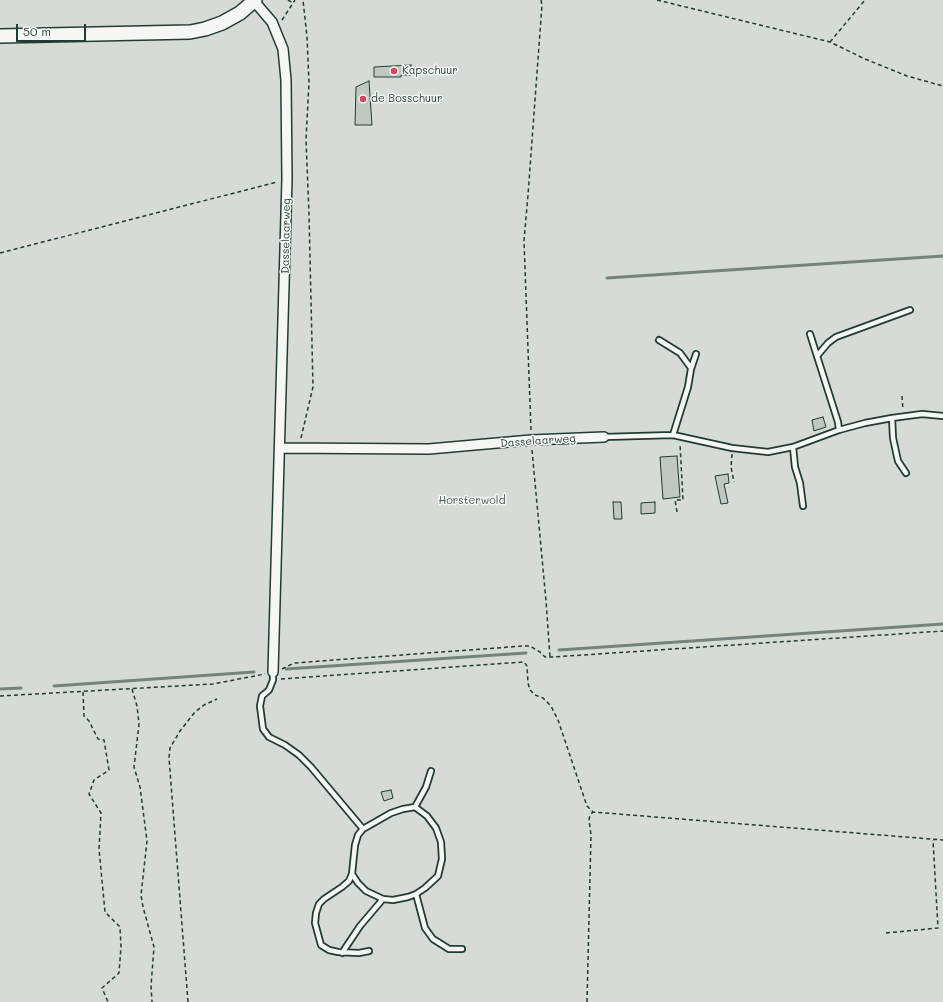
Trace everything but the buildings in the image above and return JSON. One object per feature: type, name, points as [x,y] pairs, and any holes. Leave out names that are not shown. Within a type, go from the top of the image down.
[{"type":"street","name":"Dasselaarweg","points":[[0,36],[190,32],[206,29],[222,23],[240,13],[255,0],[274,26],[283,49],[286,80],[287,179],[273,676]]},
{"type":"street","name":"Dasselaarweg","points":[[280,448],[430,449],[531,440],[604,437]]},
{"type":"lane","points":[[817,356],[828,343],[836,337],[910,310]]},
{"type":"lane","points":[[810,334],[838,422],[839,430]]},
{"type":"lane","points":[[659,340],[680,353],[691,368]]},
{"type":"lane","points":[[673,435],[688,387],[691,368],[696,354]]},
{"type":"lane","points":[[604,437],[673,435],[732,448],[768,452],[793,447],[839,430],[892,418],[922,414],[943,416]]},
{"type":"lane","points":[[892,418],[893,438],[898,461],[906,473]]},
{"type":"lane","points":[[793,447],[795,467],[800,483],[803,506]]},
{"type":"lane","points":[[273,676],[269,690],[262,696],[260,706],[263,729],[269,737],[285,745],[299,755],[311,767],[363,829]]},
{"type":"lane","points":[[415,807],[426,787],[431,771]]},
{"type":"lane","points":[[352,874],[366,891],[383,899],[393,900],[416,894],[438,876],[442,859],[441,842],[436,828],[427,816],[415,807],[391,813],[363,829],[358,835],[355,845],[352,874],[349,880],[342,887],[324,898],[319,904],[315,923],[321,945],[329,950],[342,953],[359,953],[368,951]]},
{"type":"lane","points":[[416,894],[425,928],[433,939],[449,949],[462,949]]},
{"type":"lane","points":[[342,953],[360,926],[383,899]]},
{"type":"path","points":[[288,0],[293,3]]},
{"type":"path","points":[[274,26],[282,20],[295,0]]},
{"type":"path","points":[[299,448],[313,387],[310,293],[310,214],[306,139],[309,83],[307,37],[303,0]]},
{"type":"path","points":[[541,0],[542,5],[524,241],[531,440],[550,657]]},
{"type":"path","points":[[658,0],[830,42],[865,59],[907,76],[943,86]]},
{"type":"path","points":[[830,42],[865,0]]},
{"type":"path","points":[[0,253],[287,179]]},
{"type":"path","points":[[902,396],[904,416]]},
{"type":"path","points":[[676,512],[675,500],[683,500],[680,436]]},
{"type":"path","points":[[732,448],[731,467],[734,482]]},
{"type":"path","points":[[273,676],[294,664],[523,646],[530,646],[545,657],[550,657],[943,630]]},
{"type":"path","points":[[0,696],[213,684],[273,676],[288,678],[524,662],[527,666],[530,690],[535,695],[543,698],[551,706],[566,741],[587,806],[593,812],[943,840]]},
{"type":"path","points":[[132,689],[137,706],[139,724],[134,767],[140,787],[147,841],[141,895],[144,912],[154,947],[151,986],[152,1002]]},
{"type":"path","points":[[83,692],[84,716],[89,721],[98,739],[104,740],[110,770],[94,780],[89,794],[101,813],[99,849],[105,912],[120,927],[121,947],[119,973],[102,988],[108,1002]]},
{"type":"path","points":[[188,1002],[169,758],[170,748],[180,730],[195,712],[204,705],[217,699]]},
{"type":"path","points":[[587,1002],[591,835],[589,820],[590,815],[593,812]]},
{"type":"path","points":[[886,933],[938,928],[933,840]]},
{"type":"green space","name":"Horsterwold","points":[[0,0],[943,0],[943,1002],[0,1002]]},
{"type":"waterway","points":[[607,278],[943,256]]},
{"type":"waterway","points":[[559,650],[943,624]]},
{"type":"waterway","points":[[286,669],[526,653]]},
{"type":"waterway","points":[[54,686],[254,672]]},
{"type":"waterway","points":[[0,689],[21,688]]},
{"type":"place","name":"Kapschuur","points":[[394,71]]},
{"type":"place","name":"de Bosschuur","points":[[363,99]]}]
